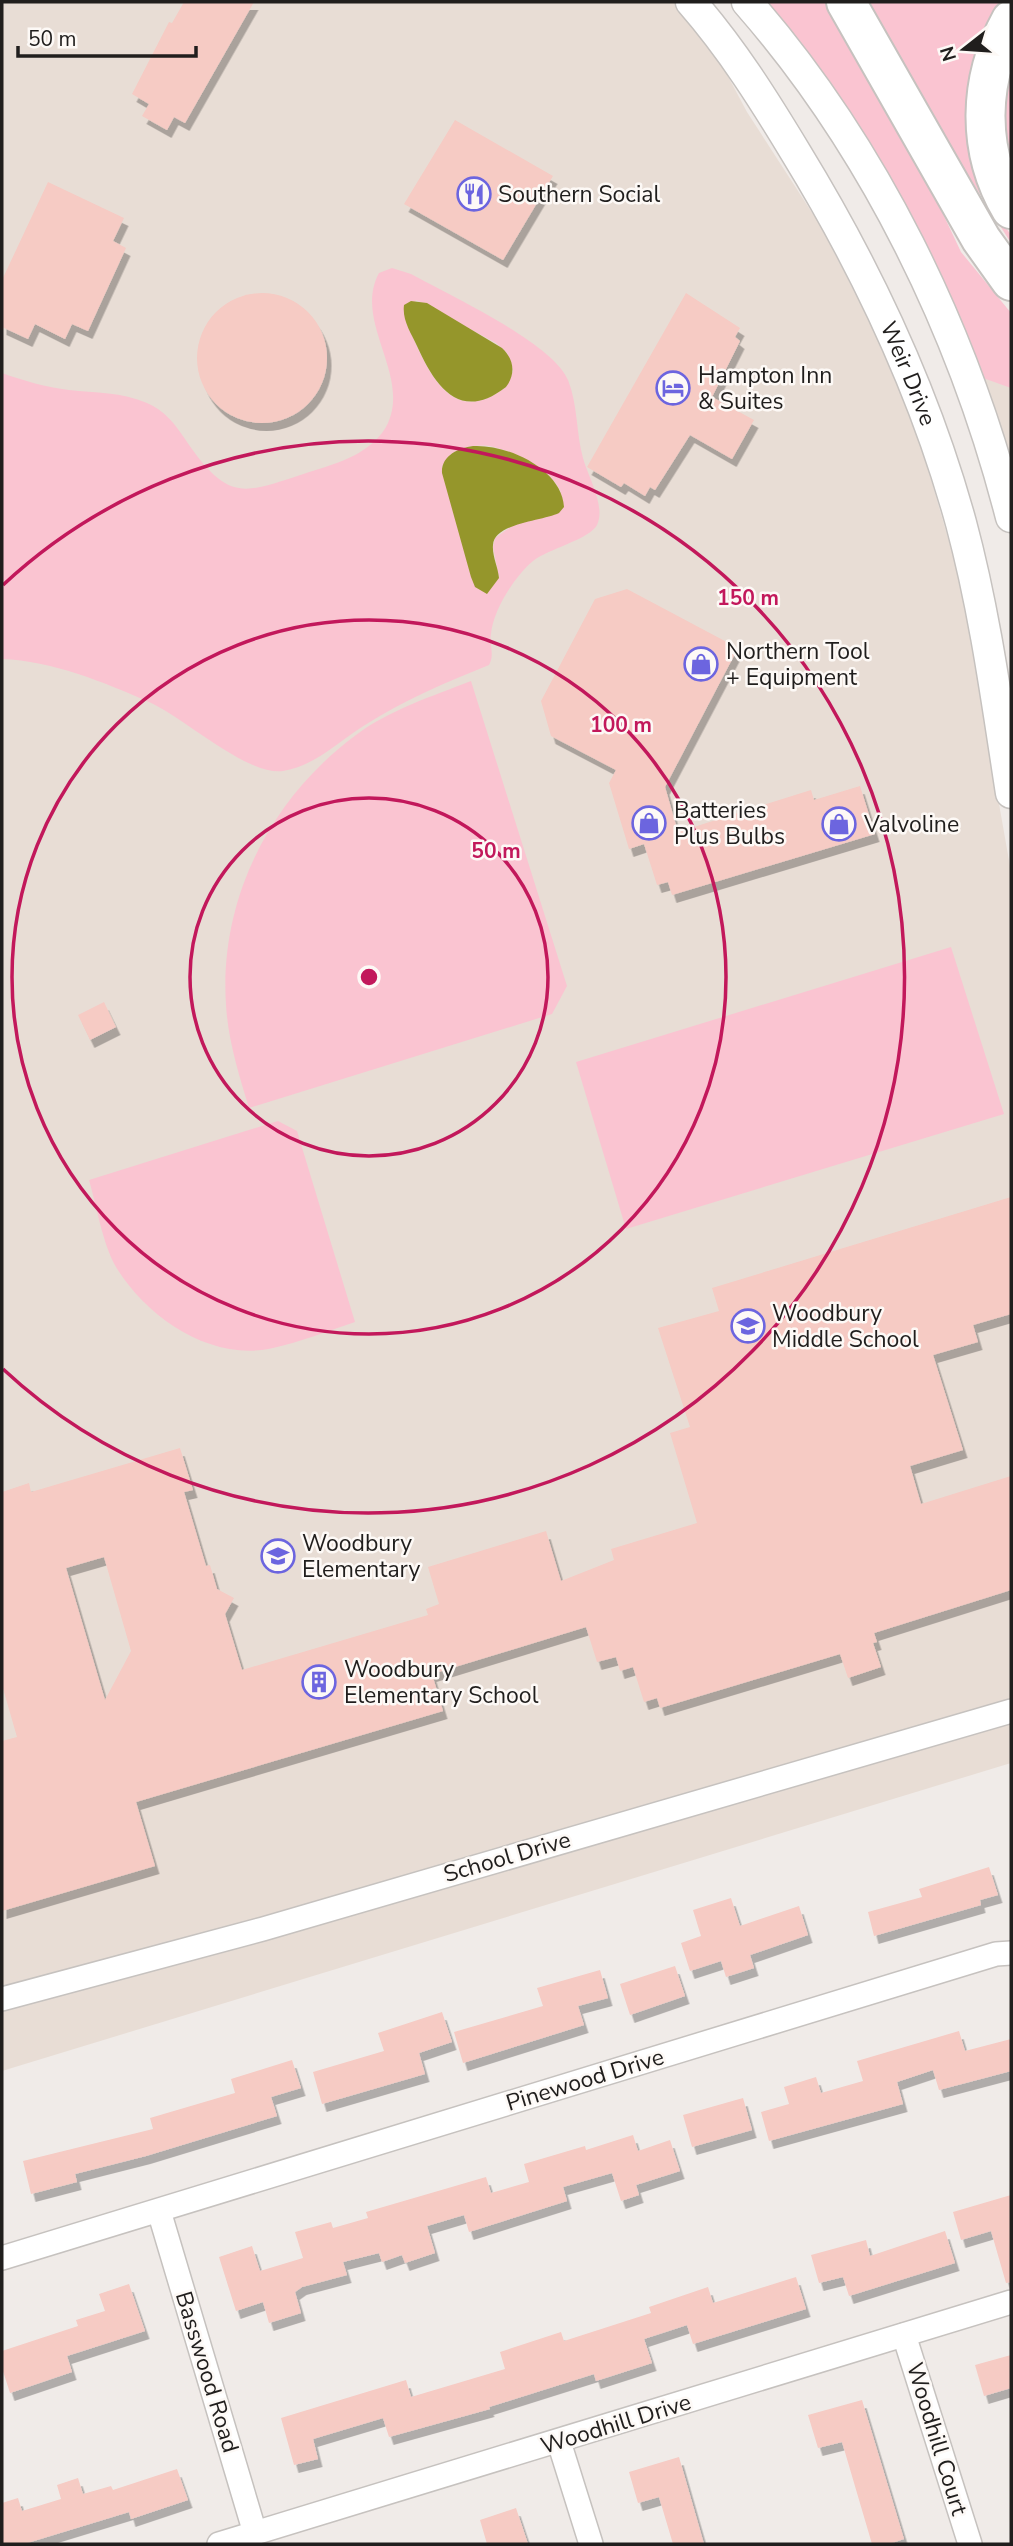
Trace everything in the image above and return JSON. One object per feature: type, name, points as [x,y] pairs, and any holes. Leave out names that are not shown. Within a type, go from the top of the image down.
[{"type":"highway","points":[[846,2],[981,239],[1011,281]]},
{"type":"highway","points":[[1011,20],[992,65],[985,123],[992,166],[1011,209]]},
{"type":"street","name":"Weir Drive","points":[[691,2],[747,72],[845,236],[915,386],[940,452],[977,588],[1011,793]]},
{"type":"street","points":[[747,2],[783,43],[858,149],[897,222],[966,374],[1011,517]]},
{"type":"street","name":"School Drive","points":[[2,1999],[263,1929],[1011,1712]]},
{"type":"street","name":"Pinewood Drive","points":[[2,2258],[996,1954],[1011,1953]]},
{"type":"street","name":"Basswood Road","points":[[159,2211],[255,2533]]},
{"type":"street","name":"Woodhill Drive","points":[[219,2544],[1011,2302]]},
{"type":"street","name":"Woodhill Court","points":[[904,2335],[970,2544]]},
{"type":"street","points":[[559,2442],[592,2544]]},
{"type":"shaded area","points":[[2,2],[676,2],[707,37],[747,112],[820,225],[874,329],[919,438],[959,576],[1011,872],[1011,1763],[2,2071]]},
{"type":"shaded area","points":[[763,2],[833,2],[927,180],[961,252],[1011,313],[1011,388],[983,378]]},
{"type":"shaded area","points":[[858,2],[1005,2],[995,19],[997,215],[1011,235],[1011,243]]},
{"type":"shaded area","points":[[1011,58],[1011,176],[1005,146],[1004,117],[1005,88]]},
{"type":"shaded area","points":[[392,268],[411,274],[498,321],[522,336],[559,366],[571,390],[583,458],[598,500],[597,525],[586,535],[533,561],[519,575],[496,615],[491,634],[492,657],[489,665],[410,700],[365,725],[306,764],[283,771],[252,765],[164,710],[114,687],[59,668],[2,659],[2,373],[52,387],[118,395],[147,403],[169,418],[201,461],[216,476],[229,485],[257,488],[339,462],[358,453],[375,440],[388,423],[393,404],[392,386],[373,310],[373,291],[379,273]],"holes":[[[416,300],[496,343],[507,353],[513,371],[506,387],[486,399],[469,402],[454,397],[441,387],[421,356],[406,322]],[[490,446],[531,462],[549,476],[561,492],[495,538],[493,547],[499,578],[442,467],[457,451]]]},
{"type":"shaded area","points":[[990,291],[1011,313],[1011,461],[967,337]]},
{"type":"shaded area","points":[[411,301],[427,303],[502,348],[512,367],[506,387],[490,397],[475,401],[462,400],[441,386],[424,361],[406,321],[404,305]]},
{"type":"shaded area","points":[[473,446],[487,446],[516,454],[543,470],[561,493],[564,507],[552,516],[510,527],[495,538],[493,549],[499,578],[487,594],[475,587],[471,577],[442,473],[447,458]]},
{"type":"shaded area","points":[[471,681],[567,986],[552,1014],[249,1108],[229,1031],[226,965],[231,927],[256,854],[299,789],[326,760],[356,735],[397,711]]},
{"type":"shaded area","points":[[951,947],[1004,1114],[626,1229],[576,1062]]},
{"type":"shaded area","points":[[278,1121],[297,1131],[355,1322],[273,1348],[250,1351],[204,1342],[163,1319],[129,1286],[107,1247],[89,1180]]},
{"type":"building","points":[[184,2],[254,2],[185,123],[174,117],[167,130],[142,116],[149,104],[132,94],[169,22],[172,23]]},
{"type":"building","points":[[455,120],[553,176],[503,260],[404,204]]},
{"type":"building","points":[[48,182],[124,218],[113,241],[126,248],[88,331],[72,324],[65,339],[35,324],[28,339],[2,327],[2,280]]},
{"type":"building","points":[[262,293],[287,298],[308,312],[322,333],[327,358],[322,383],[308,404],[287,418],[262,423],[237,418],[216,404],[202,383],[197,358],[202,333],[216,312],[237,298]]},
{"type":"building","name":"Hampton Inn & Suites","points":[[686,293],[740,328],[735,337],[740,341],[712,397],[754,420],[732,459],[690,435],[655,490],[650,487],[645,496],[624,483],[621,487],[587,467]]},
{"type":"building","points":[[627,589],[738,648],[665,787],[678,832],[811,790],[814,800],[860,786],[875,834],[672,895],[668,882],[657,885],[644,844],[629,849],[609,783],[616,770],[551,736],[541,701],[595,599]]},
{"type":"building","points":[[104,1002],[116,1027],[90,1040],[78,1015]]},
{"type":"building","points":[[1011,1197],[1011,1314],[973,1325],[978,1342],[933,1355],[963,1450],[910,1466],[921,1504],[1011,1476],[1011,1590],[874,1633],[877,1642],[873,1643],[881,1667],[848,1678],[840,1654],[660,1708],[657,1698],[644,1702],[633,1667],[620,1671],[616,1657],[597,1662],[586,1627],[432,1674],[443,1711],[136,1802],[155,1866],[2,1911],[2,1741],[17,1737],[2,1685],[2,1492],[29,1483],[31,1492],[180,1448],[193,1490],[184,1492],[206,1566],[210,1565],[217,1589],[234,1598],[225,1614],[242,1670],[428,1615],[426,1609],[439,1604],[428,1567],[546,1531],[561,1581],[614,1560],[611,1549],[697,1523],[670,1433],[690,1427],[658,1328],[719,1311],[712,1288]],"holes":[[[104,1557],[131,1651],[105,1700],[66,1568]]]},
{"type":"building","points":[[989,1867],[998,1895],[980,1900],[981,1905],[874,1936],[868,1912],[922,1897],[919,1889]]},
{"type":"building","points":[[731,1898],[740,1926],[799,1906],[808,1935],[750,1955],[754,1968],[726,1977],[721,1961],[690,1971],[681,1943],[701,1936],[693,1910]]},
{"type":"building","points":[[675,1966],[685,1996],[630,2015],[620,1984]]},
{"type":"building","points":[[600,1970],[608,1998],[578,2006],[584,2025],[463,2063],[454,2032],[543,2006],[537,1988]]},
{"type":"building","points":[[442,2012],[452,2042],[419,2053],[425,2074],[322,2104],[313,2072],[384,2051],[378,2033]]},
{"type":"building","points":[[959,2031],[965,2051],[1011,2039],[1011,2071],[939,2090],[933,2070],[897,2082],[903,2104],[769,2141],[761,2112],[789,2104],[784,2087],[816,2077],[821,2093],[863,2081],[857,2061]]},
{"type":"building","points":[[292,2060],[301,2088],[271,2097],[277,2116],[146,2156],[75,2174],[77,2182],[31,2194],[23,2161],[153,2129],[150,2118],[235,2093],[231,2079]]},
{"type":"building","points":[[743,2098],[752,2130],[692,2147],[683,2115]]},
{"type":"building","points":[[633,2135],[638,2151],[670,2140],[680,2171],[636,2185],[639,2195],[621,2201],[612,2173],[563,2187],[567,2201],[469,2232],[464,2215],[427,2226],[435,2253],[405,2263],[402,2255],[382,2262],[379,2253],[343,2262],[347,2275],[302,2287],[295,2292],[301,2313],[269,2323],[263,2302],[236,2311],[219,2257],[252,2246],[260,2271],[303,2258],[295,2232],[331,2222],[333,2228],[368,2218],[366,2212],[486,2177],[491,2193],[529,2182],[524,2164],[585,2146],[586,2150]]},
{"type":"building","points":[[1011,2195],[1011,2282],[1006,2283],[991,2231],[961,2240],[953,2212]]},
{"type":"building","points":[[945,2231],[955,2263],[849,2296],[843,2277],[819,2283],[811,2255],[866,2240],[870,2256]]},
{"type":"building","points":[[796,2277],[806,2309],[693,2344],[687,2325],[644,2339],[652,2363],[596,2381],[594,2374],[489,2407],[490,2409],[389,2437],[383,2418],[313,2439],[318,2459],[294,2465],[281,2418],[406,2380],[411,2397],[505,2369],[500,2352],[561,2332],[564,2341],[651,2313],[649,2307],[708,2287],[713,2303]]},
{"type":"building","points":[[129,2284],[145,2331],[67,2356],[72,2372],[10,2393],[2,2368],[2,2351],[78,2326],[76,2320],[105,2311],[99,2294]]},
{"type":"building","points":[[1011,2355],[1011,2388],[984,2396],[975,2365]]},
{"type":"building","points":[[862,2400],[904,2539],[889,2544],[872,2544],[842,2442],[818,2448],[808,2415]]},
{"type":"building","points":[[679,2457],[704,2544],[673,2544],[659,2497],[638,2503],[629,2472]]},
{"type":"building","points":[[177,2469],[188,2500],[131,2519],[129,2512],[24,2544],[2,2544],[2,2503],[18,2498],[22,2511],[61,2499],[57,2485],[78,2478],[83,2494],[111,2486],[113,2490]]},
{"type":"building","points":[[516,2508],[528,2544],[487,2544],[480,2520]]},
{"type":"place","name":"Southern Social","points":[[474,194]]},
{"type":"place","name":"Hampton Inn & Suites","points":[[673,388]]},
{"type":"place","name":"Northern Tool + Equipment","points":[[701,664]]},
{"type":"place","name":"Batteries Plus Bulbs","points":[[649,823]]},
{"type":"place","name":"Valvoline","points":[[839,824]]},
{"type":"place","name":"Woodbury Middle School","points":[[748,1326]]},
{"type":"place","name":"Woodbury Elementary","points":[[278,1556]]},
{"type":"place","name":"Woodbury Elementary School","points":[[319,1682]]}]
